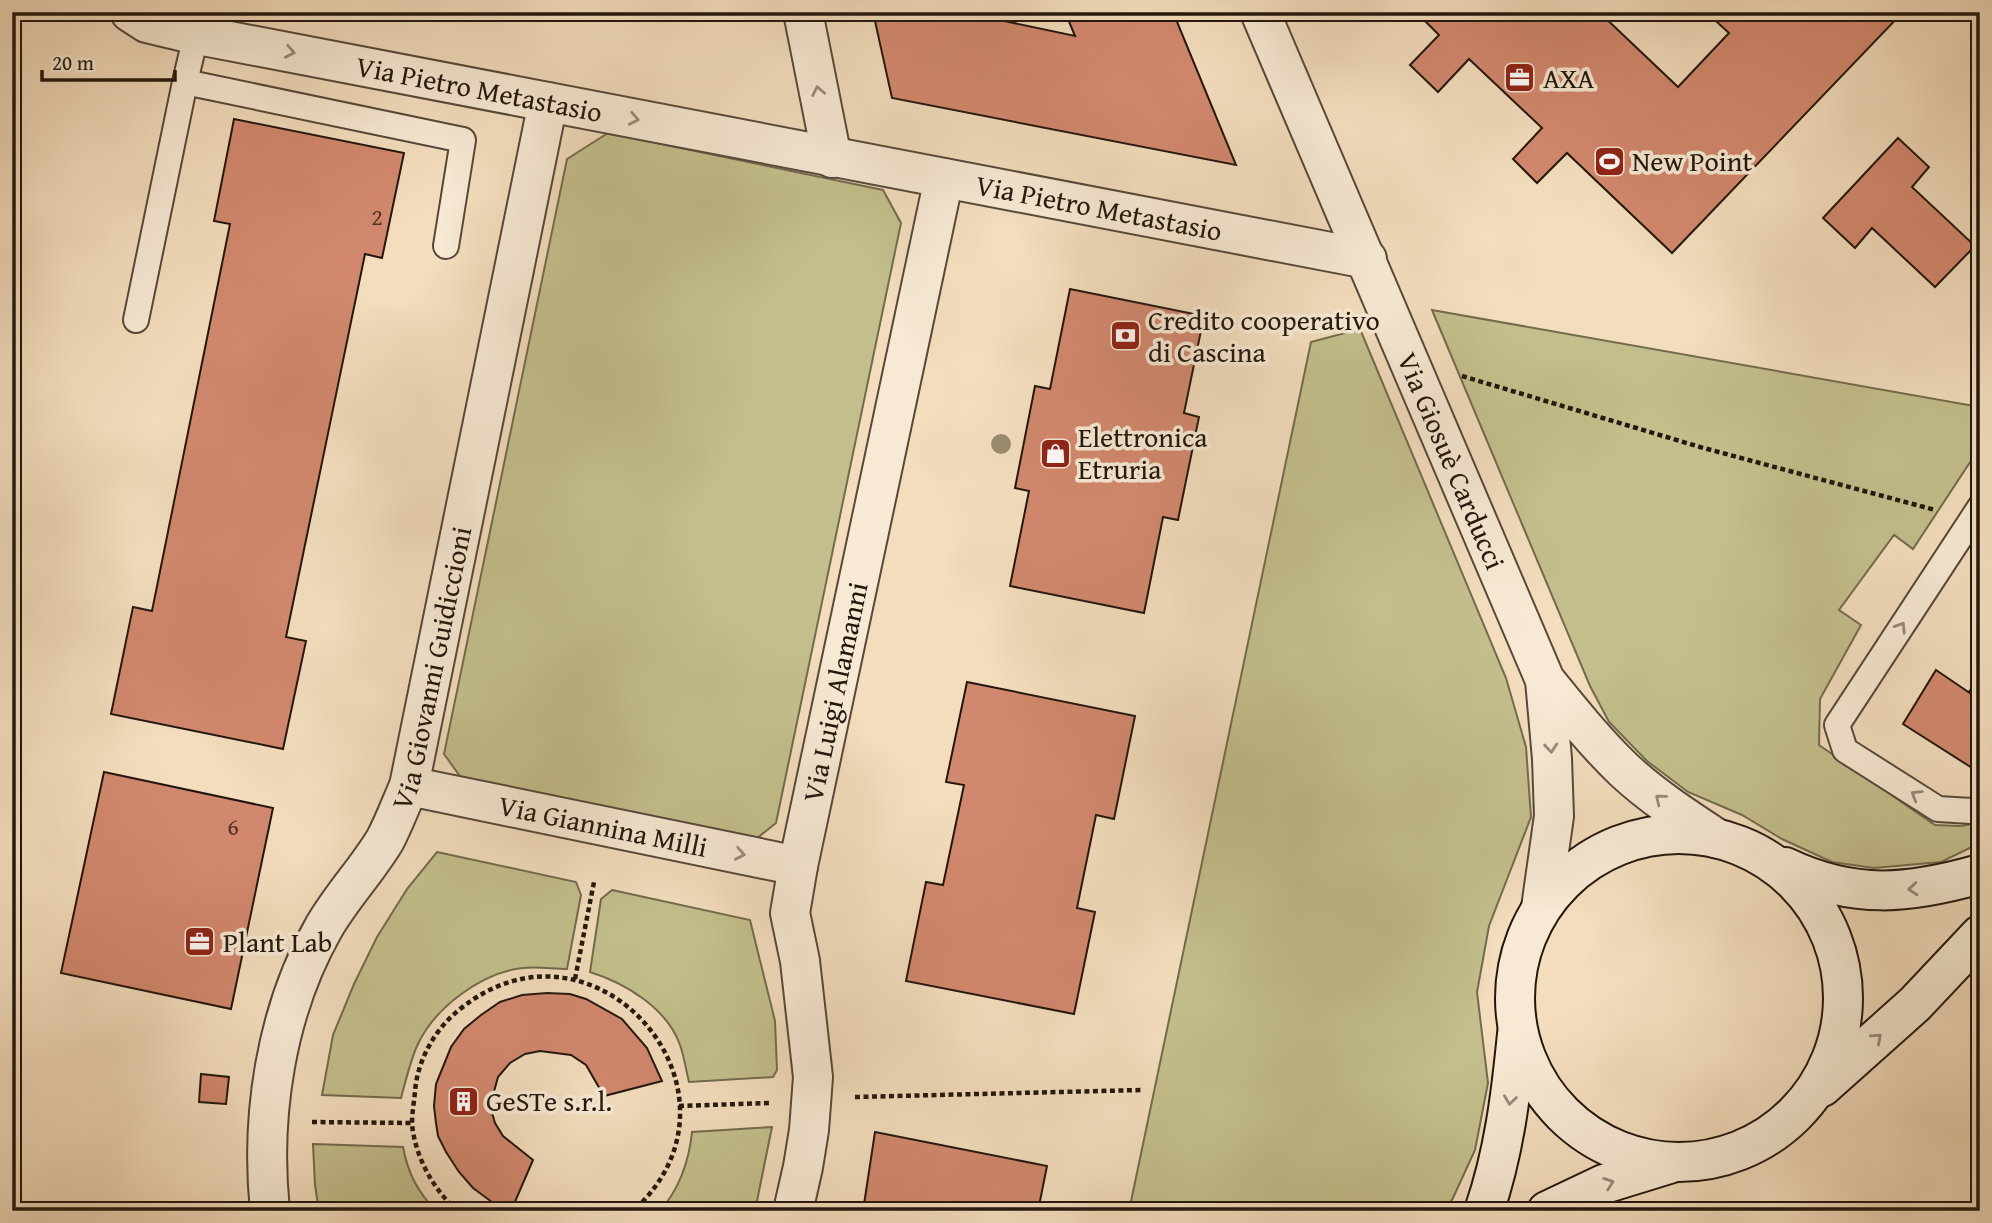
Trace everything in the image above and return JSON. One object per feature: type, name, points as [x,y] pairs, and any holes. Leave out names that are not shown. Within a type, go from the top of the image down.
[{"type":"street","name":"Via Pietro Metastasio","points":[[130,12],[147,23],[196,35],[1367,259]]},
{"type":"street","points":[[803,12],[832,158]]},
{"type":"street","name":"Via Giosuè Carducci","points":[[1260,12],[1545,680],[1581,725],[1625,770],[1666,804],[1716,838]]},
{"type":"street","name":"Via Giovanni Guidiccioni","points":[[270,1211],[268,1127],[275,1068],[296,988],[308,957],[341,897],[384,840],[409,786],[548,102]]},
{"type":"street","name":"Via Luigi Alamanni","points":[[793,1211],[803,1167],[812,1098],[807,1013],[790,913],[944,178]]},
{"type":"street","name":"Via Giosuè Carducci","points":[[1541,908],[1552,839],[1554,807],[1545,680]]},
{"type":"street","name":"Via Giannina Milli","points":[[409,786],[798,866]]},
{"type":"street","points":[[1763,857],[1805,892],[1834,941],[1841,969],[1843,996],[1835,1051],[1826,1075],[1792,1118],[1771,1134],[1748,1147],[1701,1162],[1647,1160],[1594,1141],[1576,1127],[1545,1091],[1527,1060],[1517,1032],[1514,1013],[1515,969],[1522,947],[1541,908],[1574,871],[1618,845],[1641,837],[1667,835],[1716,838],[1740,845],[1820,882],[1854,889],[1910,890],[1933,887],[1980,874]]},
{"type":"street","points":[[1808,1100],[1915,1004],[1980,934]]},
{"type":"street","points":[[1484,1211],[1497,1172],[1506,1126],[1517,1032]]},
{"type":"street","points":[[1547,1211],[1604,1184],[1676,1162]]},
{"type":"lane","points":[[136,320],[196,35]]},
{"type":"lane","points":[[185,82],[463,140],[446,246]]},
{"type":"lane","points":[[1980,507],[1837,725],[1845,750],[1938,808],[1971,811],[1980,808]]},
{"type":"path","points":[[1462,376],[1700,447],[1939,511]]},
{"type":"path","points":[[575,979],[594,882]]},
{"type":"path","points":[[458,1211],[427,1173],[412,1123],[415,1082],[423,1058],[435,1036],[451,1016],[470,1000],[492,988],[541,977],[575,979],[608,993],[643,1019],[668,1056],[675,1077],[679,1106],[675,1145],[656,1186],[633,1211]]},
{"type":"path","points":[[812,1098],[1141,1090]]},
{"type":"path","points":[[679,1106],[773,1103]]},
{"type":"path","points":[[268,1127],[316,1122],[412,1123]]},
{"type":"shaded area","points":[[608,133],[883,190],[901,223],[776,823],[756,839],[462,779],[444,754],[567,159]]},
{"type":"shaded area","points":[[1432,310],[1980,407],[1980,447],[1913,549],[1894,535],[1839,610],[1861,625],[1820,699],[1819,745],[1935,825],[1960,826],[1980,823],[1980,843],[1941,862],[1874,868],[1832,862],[1782,839],[1742,815],[1688,792],[1647,761],[1609,722],[1590,686]]},
{"type":"shaded area","points":[[1360,329],[1506,678],[1526,747],[1531,817],[1489,926],[1477,992],[1488,1083],[1475,1150],[1445,1211],[1129,1211],[1311,342]]},
{"type":"shaded area","points":[[437,852],[576,882],[581,895],[567,969],[528,967],[507,971],[476,984],[461,994],[435,1018],[425,1032],[412,1058],[401,1098],[322,1095],[333,1035],[354,984],[377,937],[407,889]]},
{"type":"shaded area","points":[[612,890],[750,920],[775,1021],[777,1070],[773,1077],[689,1082],[680,1045],[665,1020],[630,990],[590,972],[601,899]]},
{"type":"shaded area","points":[[772,1127],[755,1211],[660,1211],[682,1174],[692,1132]]},
{"type":"shaded area","points":[[313,1144],[403,1147],[415,1182],[436,1211],[319,1211]]},
{"type":"building","points":[[873,12],[962,12],[1075,36],[1065,12],[1173,12],[1236,165],[892,98]]},
{"type":"building","points":[[1416,12],[1599,12],[1678,87],[1729,33],[1706,12],[1903,12],[1672,253],[1567,153],[1537,183],[1513,159],[1542,128],[1469,59],[1438,92],[1410,65],[1439,35]]},
{"type":"building","points":[[234,119],[404,153],[382,258],[365,254],[286,637],[306,641],[283,749],[111,714],[133,607],[152,611],[230,224],[214,221]]},
{"type":"building","points":[[1898,138],[1929,167],[1912,187],[1975,246],[1935,287],[1872,228],[1855,248],[1823,218]]},
{"type":"building","points":[[1070,289],[1204,316],[1184,413],[1199,417],[1178,520],[1163,517],[1144,613],[1010,586],[1029,491],[1015,488],[1035,386],[1050,389]]},
{"type":"building","points":[[1936,670],[1980,700],[1980,773],[1903,724]]},
{"type":"building","points":[[1980,675],[1980,700],[1969,692]]},
{"type":"building","points":[[967,682],[1135,716],[1114,819],[1096,815],[1077,908],[1095,912],[1074,1014],[906,981],[926,882],[943,885],[964,785],[946,782]]},
{"type":"building","points":[[104,772],[273,808],[231,1009],[61,973]]},
{"type":"building","name":"GeSTe s.r.l.","points":[[570,994],[586,999],[622,1019],[647,1048],[662,1081],[604,1096],[586,1065],[571,1055],[540,1051],[525,1054],[510,1063],[498,1077],[490,1106],[495,1123],[503,1136],[533,1160],[511,1211],[504,1211],[473,1188],[446,1152],[438,1136],[436,1123],[436,1084],[451,1047],[464,1029],[481,1015],[500,1002],[522,995]]},
{"type":"building","points":[[201,1074],[229,1077],[226,1104],[199,1102]]},
{"type":"building","points":[[875,1132],[1047,1166],[1038,1211],[863,1211]]},
{"type":"place","name":"AXA","points":[[1520,78]]},
{"type":"place","name":"New Point","points":[[1609,161]]},
{"type":"place","name":"Credito cooperativo di Cascina","points":[[1125,336]]},
{"type":"place","name":"Elettronica Etruria","points":[[1055,453]]},
{"type":"place","name":"Plant Lab","points":[[200,942]]},
{"type":"place","name":"GeSTe s.r.l.","points":[[463,1101]]}]
